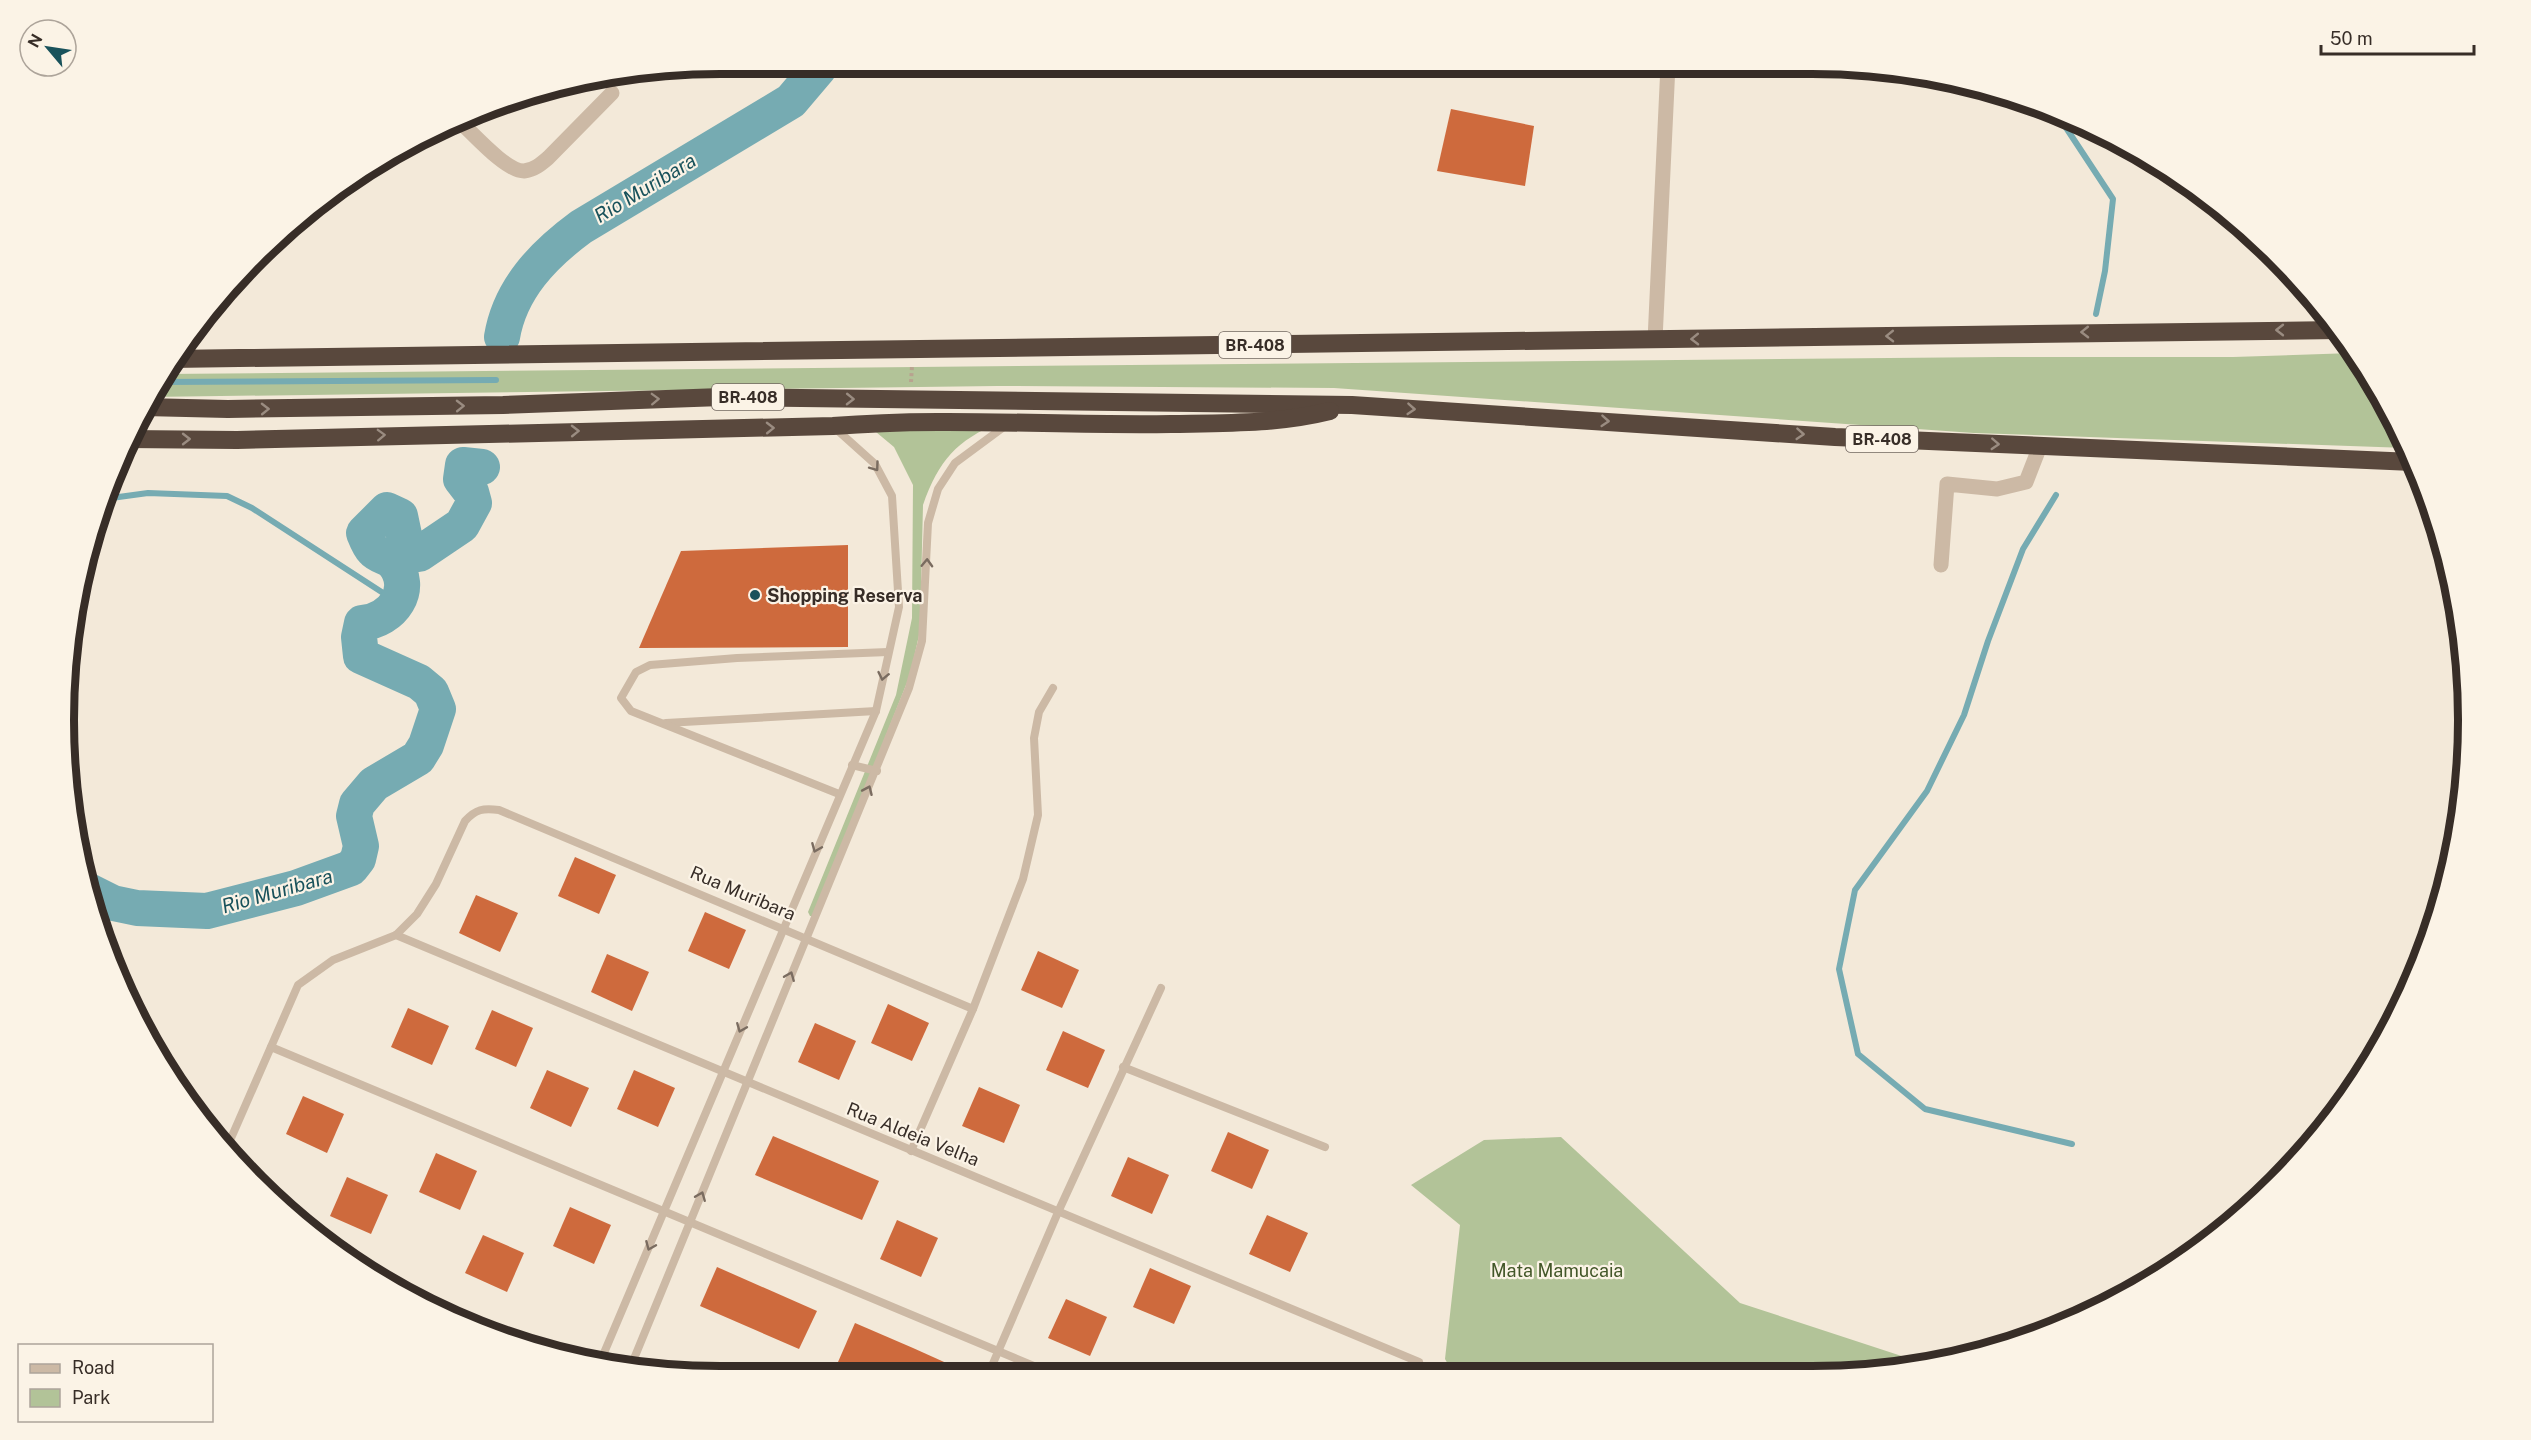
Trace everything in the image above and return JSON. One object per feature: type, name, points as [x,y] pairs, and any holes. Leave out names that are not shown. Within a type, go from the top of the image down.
[{"type":"highway","name":"BR-408","points":[[184,359],[2327,330]]},
{"type":"highway","name":"BR-408","points":[[154,407],[228,409],[503,405],[722,397],[1352,405],[1835,437],[2403,462]]},
{"type":"highway","points":[[138,439],[237,440],[929,422],[1251,423],[1300,419],[1352,405]]},
{"type":"street","points":[[1655,340],[1668,74]]},
{"type":"street","points":[[465,126],[504,162],[517,170],[525,171],[537,167],[548,158],[612,93]]},
{"type":"street","points":[[1941,565],[1947,484],[1997,489],[2026,482],[2040,446]]},
{"type":"lane","points":[[633,1361],[909,688],[922,641],[928,523],[938,489],[955,463],[1008,424]]},
{"type":"lane","points":[[603,1355],[876,711],[899,607],[892,496],[875,464],[833,426]]},
{"type":"lane","points":[[839,794],[631,711],[621,698],[636,672],[650,665],[737,658],[888,652]]},
{"type":"lane","points":[[911,1151],[973,1009],[1023,879],[1038,815],[1034,738],[1039,711],[1053,688]]},
{"type":"lane","points":[[663,723],[876,711]]},
{"type":"lane","points":[[852,765],[876,771]]},
{"type":"lane","name":"Rua Muribara","points":[[396,935],[417,914],[436,884],[465,821],[472,813],[483,808],[499,810],[783,927],[973,1009]]},
{"type":"lane","points":[[230,1141],[292,995],[306,977],[333,960],[396,935]]},
{"type":"lane","name":"Rua Aldeia Velha","points":[[396,935],[746,1084],[1059,1210],[1419,1362]]},
{"type":"lane","points":[[991,1366],[1059,1210],[1161,988]]},
{"type":"lane","points":[[271,1047],[1034,1366]]},
{"type":"lane","points":[[1124,1067],[1325,1148]]},
{"type":"green space","points":[[2344,353],[2371,397],[2397,448],[1974,433],[1334,388],[997,386],[160,397],[174,374],[2000,357],[2233,357]]},
{"type":"green space","points":[[1000,422],[972,437],[951,454],[929,489],[923,505],[920,631],[910,675],[814,916],[810,916],[808,912],[896,695],[912,618],[913,485],[894,447],[870,427]]},
{"type":"green space","name":"Mata Mamucaia","points":[[1561,1137],[1740,1303],[1909,1359],[1853,1365],[1811,1366],[1449,1366],[1445,1359],[1460,1225],[1411,1185],[1484,1140]]},
{"type":"building","points":[[1451,109],[1534,126],[1525,186],[1437,171]]},
{"type":"building","name":"Shopping Reserva","points":[[848,545],[848,647],[639,648],[681,551]]},
{"type":"building","points":[[575,857],[616,875],[599,914],[558,896]]},
{"type":"building","points":[[476,895],[518,913],[500,952],[459,933]]},
{"type":"building","points":[[705,912],[746,930],[729,969],[688,951]]},
{"type":"building","points":[[1038,951],[1079,970],[1062,1008],[1021,990]]},
{"type":"building","points":[[607,954],[649,972],[632,1011],[591,992]]},
{"type":"building","points":[[888,1004],[929,1023],[912,1061],[871,1043]]},
{"type":"building","points":[[408,1008],[449,1026],[432,1065],[391,1047]]},
{"type":"building","points":[[492,1010],[533,1028],[516,1067],[475,1049]]},
{"type":"building","points":[[815,1023],[856,1041],[839,1080],[798,1062]]},
{"type":"building","points":[[1063,1031],[1105,1050],[1088,1088],[1046,1070]]},
{"type":"building","points":[[547,1070],[589,1088],[571,1127],[530,1108]]},
{"type":"building","points":[[634,1070],[675,1088],[658,1127],[617,1109]]},
{"type":"building","points":[[979,1087],[1020,1105],[1004,1143],[962,1126]]},
{"type":"building","points":[[303,1096],[344,1114],[327,1153],[286,1134]]},
{"type":"building","points":[[1228,1132],[1269,1150],[1252,1189],[1211,1171]]},
{"type":"building","points":[[773,1136],[879,1181],[862,1220],[755,1175]]},
{"type":"building","points":[[436,1153],[477,1171],[460,1210],[419,1192]]},
{"type":"building","points":[[1128,1157],[1169,1175],[1152,1214],[1111,1196]]},
{"type":"building","points":[[347,1177],[388,1195],[371,1234],[330,1216]]},
{"type":"building","points":[[570,1207],[611,1225],[594,1264],[553,1246]]},
{"type":"building","points":[[1267,1215],[1308,1233],[1290,1272],[1249,1254]]},
{"type":"building","points":[[897,1220],[938,1238],[921,1277],[880,1259]]},
{"type":"building","points":[[483,1235],[524,1253],[507,1292],[465,1273]]},
{"type":"building","points":[[717,1267],[817,1311],[799,1349],[700,1306]]},
{"type":"building","points":[[1150,1268],[1191,1286],[1174,1324],[1133,1307]]},
{"type":"building","points":[[1066,1299],[1107,1317],[1090,1356],[1048,1338]]},
{"type":"building","points":[[855,1323],[953,1366],[847,1366],[838,1362]]},
{"type":"waterway","name":"Rio Muribara","points":[[502,337],[506,320],[520,288],[541,261],[567,238],[581,227],[791,101],[814,74]]},
{"type":"waterway","points":[[2065,126],[2113,199],[2105,271],[2096,314]]},
{"type":"waterway","points":[[169,382],[496,380]]},
{"type":"waterway","name":"Rio Muribara","points":[[99,896],[113,903],[137,908],[207,911],[296,888],[351,868],[358,859],[361,846],[354,816],[357,804],[374,784],[418,758],[426,745],[438,709],[431,692],[419,682],[361,656],[359,637],[362,623],[373,621],[391,610],[401,593],[402,583],[400,572],[393,562],[373,550],[364,533],[387,510],[400,516],[408,554],[419,554],[462,525],[474,503],[471,492],[461,479],[463,465],[482,467]]},
{"type":"waterway","points":[[113,498],[148,493],[227,496],[252,508],[397,602]]},
{"type":"waterway","points":[[2056,495],[2023,549],[1988,641],[1964,715],[1927,791],[1855,890],[1839,969],[1858,1054],[1925,1109],[2072,1144]]},
{"type":"place","name":"Shopping Reserva","points":[[755,595]]}]
